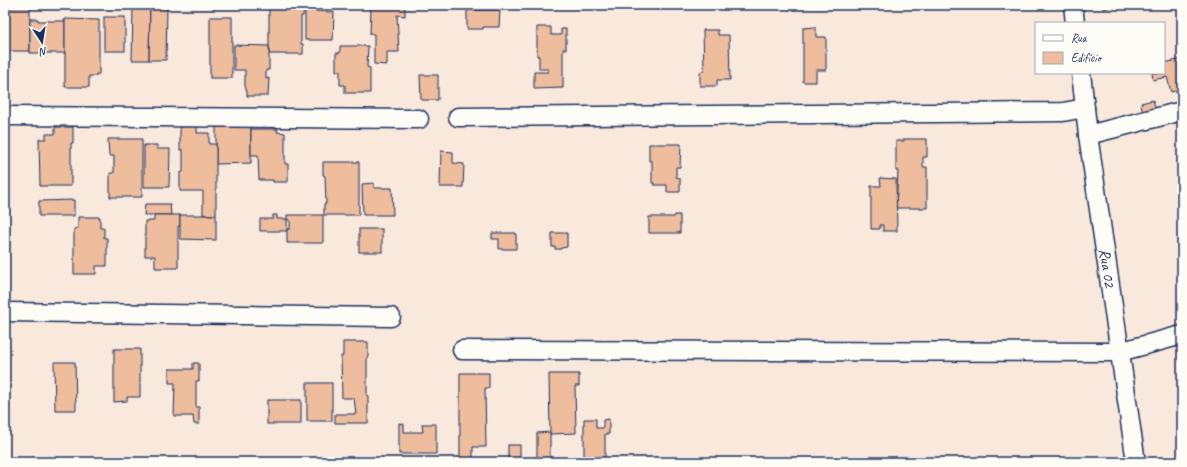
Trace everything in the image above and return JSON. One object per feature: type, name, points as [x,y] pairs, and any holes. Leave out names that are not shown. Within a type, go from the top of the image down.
[{"type":"street","points":[[1073,5],[1075,22]]},
{"type":"street","name":"Rua 02","points":[[1081,74],[1088,135],[1136,462]]},
{"type":"street","points":[[458,117],[1063,112],[1085,108]]},
{"type":"street","points":[[1088,135],[1182,111]]},
{"type":"street","points":[[5,116],[419,120]]},
{"type":"street","points":[[5,312],[391,317]]},
{"type":"street","points":[[462,350],[1119,352],[1182,336]]},
{"type":"building","points":[[379,5],[406,5],[406,7],[379,7]]},
{"type":"building","points":[[606,5],[606,6],[581,6]]},
{"type":"building","points":[[628,5],[628,6],[606,6]]},
{"type":"building","points":[[1103,5],[1120,5],[1103,9]]},
{"type":"building","points":[[5,7],[30,7],[30,51],[5,51]]},
{"type":"building","points":[[133,7],[150,8],[149,60],[132,60]]},
{"type":"building","points":[[269,7],[304,7],[303,16],[301,16],[301,44],[303,44],[303,54],[269,54]]},
{"type":"building","points":[[305,7],[314,7],[314,11],[334,12],[333,40],[305,40]]},
{"type":"building","points":[[371,7],[405,7],[405,16],[397,15],[399,52],[387,52],[387,65],[374,64],[374,34],[370,34]]},
{"type":"building","points":[[150,8],[167,8],[166,60],[149,60]]},
{"type":"building","points":[[467,10],[500,10],[499,27],[467,29]]},
{"type":"building","points":[[30,16],[31,19],[38,19],[38,21],[65,21],[65,53],[30,53]]},
{"type":"building","points":[[104,17],[125,17],[125,51],[104,51]]},
{"type":"building","points":[[210,17],[232,17],[232,78],[210,78]]},
{"type":"building","points":[[65,19],[99,20],[99,74],[96,74],[96,76],[89,76],[89,87],[65,87]]},
{"type":"building","points":[[537,27],[551,27],[551,35],[561,35],[561,29],[566,29],[566,49],[563,49],[563,88],[534,89],[534,72],[548,72],[548,69],[539,69],[539,56],[537,56]]},
{"type":"building","points":[[816,27],[816,37],[826,37],[826,70],[816,70],[816,82],[803,82],[803,28]]},
{"type":"building","points":[[703,30],[718,30],[718,35],[729,35],[730,80],[717,80],[717,86],[700,86],[700,72],[704,71]]},
{"type":"building","points":[[234,45],[269,46],[269,70],[266,70],[266,79],[269,78],[268,96],[247,96],[245,86],[245,70],[234,70]]},
{"type":"building","points":[[340,46],[368,46],[367,67],[370,68],[370,93],[345,93],[345,85],[340,85],[340,71],[336,71],[336,53],[340,53]]},
{"type":"building","points":[[1182,59],[1182,89],[1171,92],[1167,77],[1153,80],[1152,74],[1165,74],[1165,63]]},
{"type":"building","points":[[420,75],[438,75],[438,100],[421,100]]},
{"type":"building","points":[[1153,100],[1156,111],[1143,114],[1141,103]]},
{"type":"building","points":[[216,124],[251,124],[251,163],[216,164]]},
{"type":"building","points":[[180,126],[197,126],[197,133],[209,133],[209,144],[216,144],[216,215],[203,215],[203,191],[180,191],[180,173],[183,172],[183,150],[180,150]]},
{"type":"building","points":[[55,127],[73,127],[73,143],[71,143],[71,186],[40,186],[39,139],[46,139],[46,134],[55,134]]},
{"type":"building","points":[[251,129],[278,129],[277,132],[285,133],[285,164],[288,164],[288,182],[259,180],[258,155],[251,155]]},
{"type":"building","points":[[108,139],[142,139],[142,197],[110,197],[110,173],[114,173],[114,156],[109,156]]},
{"type":"building","points":[[904,139],[927,139],[927,157],[923,157],[923,167],[927,167],[927,208],[896,208],[898,171],[896,171],[896,141],[904,141]]},
{"type":"building","points":[[649,144],[681,144],[680,167],[676,167],[676,177],[680,178],[680,192],[667,192],[667,185],[654,185],[654,183],[652,183],[652,161],[649,161]]},
{"type":"building","points":[[144,145],[157,145],[157,149],[170,149],[169,187],[144,187]]},
{"type":"building","points":[[441,151],[453,152],[453,163],[464,164],[463,187],[440,187]]},
{"type":"building","points":[[323,162],[359,162],[359,215],[324,215],[324,204],[326,204]]},
{"type":"building","points":[[880,178],[896,179],[897,231],[883,231],[883,225],[880,225],[880,229],[871,229],[871,186],[881,186]]},
{"type":"building","points":[[374,183],[374,188],[392,188],[393,215],[363,215],[362,184]]},
{"type":"building","points":[[74,200],[74,216],[39,216],[39,201]]},
{"type":"building","points":[[145,204],[170,204],[171,215],[144,215]]},
{"type":"building","points":[[154,215],[180,215],[180,226],[178,226],[178,268],[155,268],[155,256],[145,256],[145,221],[154,221]]},
{"type":"building","points":[[180,215],[216,215],[216,240],[180,239]]},
{"type":"building","points":[[273,215],[277,215],[277,219],[287,219],[287,231],[260,231],[260,219],[273,219]]},
{"type":"building","points":[[287,215],[323,215],[323,243],[287,243],[287,229],[290,229],[290,220],[287,220]]},
{"type":"building","points":[[675,215],[680,215],[680,233],[649,233],[649,217],[674,217]]},
{"type":"building","points":[[78,217],[100,217],[100,228],[104,228],[104,238],[107,238],[107,266],[96,266],[96,274],[74,274],[74,229],[78,228]]},
{"type":"building","points":[[359,229],[382,229],[382,252],[359,252]]},
{"type":"building","points":[[492,233],[516,233],[516,249],[499,249],[499,239],[492,239]]},
{"type":"building","points":[[552,233],[567,233],[567,247],[555,249],[555,247],[552,247]]},
{"type":"building","points":[[1182,251],[1182,279],[1176,253]]},
{"type":"building","points":[[343,342],[368,342],[368,423],[335,423],[335,414],[356,414],[354,398],[342,398],[341,356],[343,356]]},
{"type":"building","points":[[114,349],[140,349],[140,397],[127,397],[127,401],[114,402]]},
{"type":"building","points":[[54,362],[75,362],[76,410],[55,410]]},
{"type":"building","points":[[193,363],[199,363],[199,381],[196,381],[196,407],[199,407],[199,424],[194,424],[193,416],[174,416],[175,383],[169,383],[169,369],[193,369]]},
{"type":"building","points":[[460,373],[489,373],[489,388],[485,388],[486,447],[473,447],[473,462],[460,462]]},
{"type":"building","points":[[549,374],[579,374],[579,386],[575,386],[576,433],[550,434]]},
{"type":"building","points":[[307,383],[332,383],[332,421],[307,421]]},
{"type":"building","points":[[267,400],[301,400],[301,424],[267,424]]},
{"type":"building","points":[[584,419],[596,419],[596,428],[603,428],[603,420],[609,419],[609,434],[605,434],[605,462],[584,462]]},
{"type":"building","points":[[399,423],[404,424],[404,432],[423,432],[422,424],[436,424],[436,454],[399,454]]},
{"type":"building","points":[[550,432],[550,462],[537,462],[537,433]]},
{"type":"building","points":[[508,445],[520,445],[520,462],[508,462]]}]
